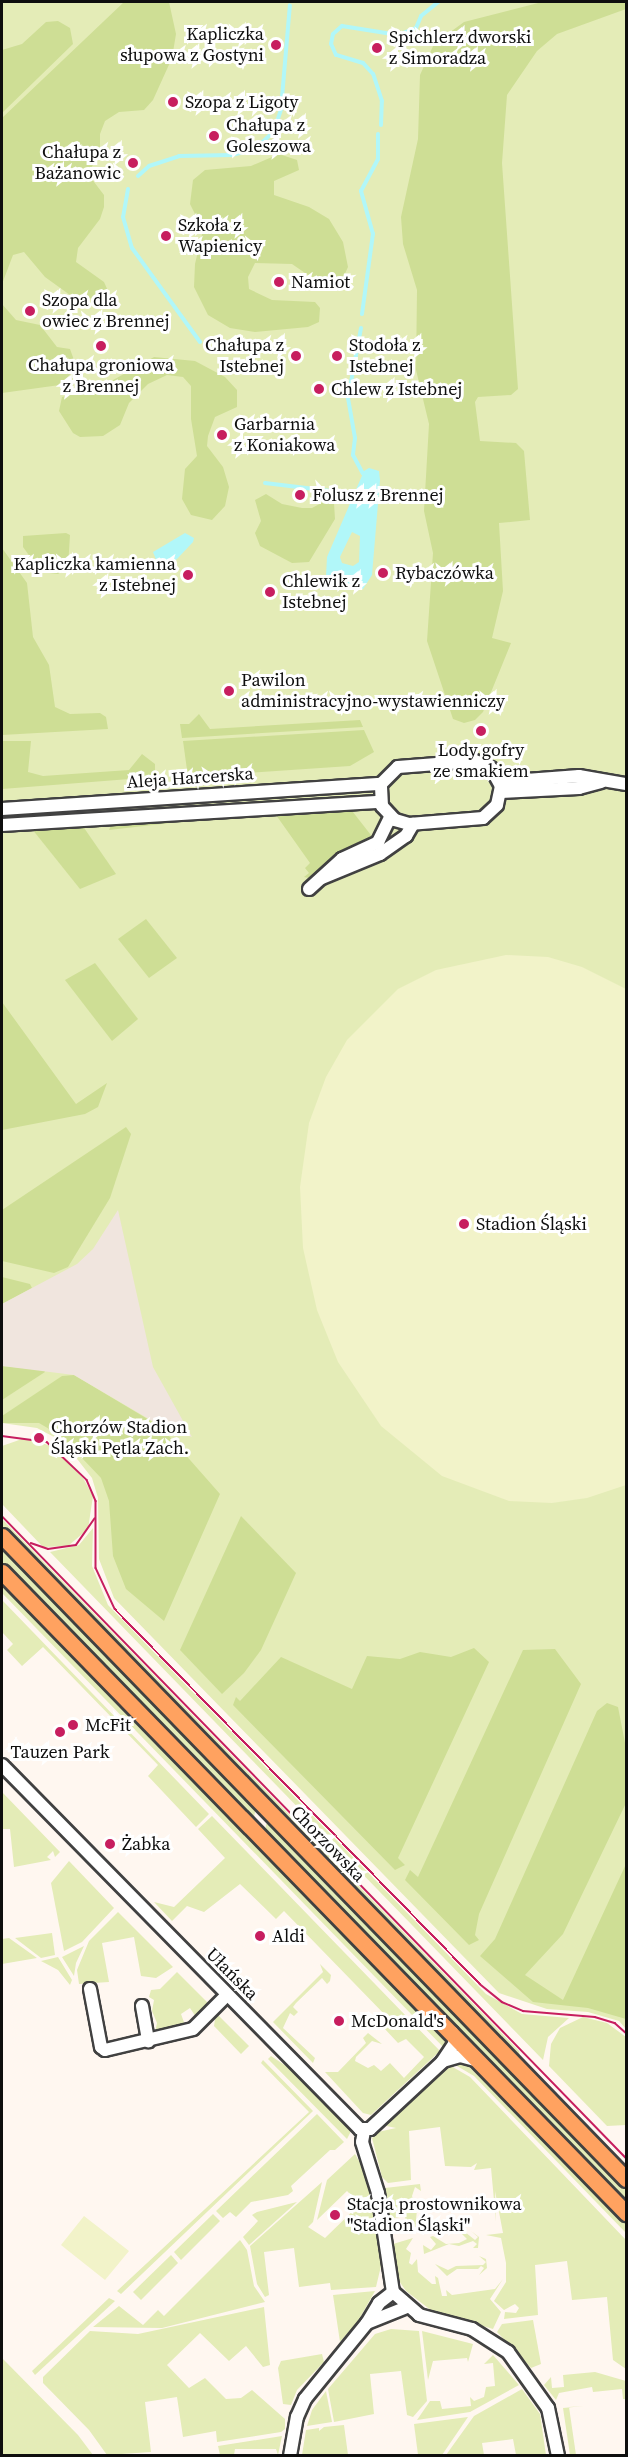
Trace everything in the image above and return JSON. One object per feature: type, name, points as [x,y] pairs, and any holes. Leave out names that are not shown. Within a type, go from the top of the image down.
[{"type":"main road","name":"Chorzowska","points":[[2,1536],[627,2179]]},
{"type":"main road","points":[[2,1572],[627,2213]]},
{"type":"main road","points":[[251,1829],[269,1812]]},
{"type":"street","points":[[472,761],[491,768],[501,787],[494,810],[483,818],[413,824],[390,817],[380,802],[381,784],[398,767],[472,761]]},
{"type":"street","points":[[501,787],[579,788],[602,782],[627,784]]},
{"type":"street","name":"Aleja Harcerska","points":[[2,809],[381,784]]},
{"type":"street","points":[[245,792],[246,809]]},
{"type":"street","points":[[91,802],[92,820]]},
{"type":"street","name":"Aleja Harcerska","points":[[2,825],[380,802]]},
{"type":"street","points":[[309,889],[342,859],[378,842],[390,817]]},
{"type":"street","points":[[322,878],[380,854],[406,836],[413,824]]},
{"type":"street","name":"Ułańska","points":[[2,1766],[364,2131]]},
{"type":"street","points":[[90,1989],[100,2047],[105,2050],[193,2029],[227,1995]]},
{"type":"street","points":[[142,2006],[148,2041]]},
{"type":"street","points":[[451,2031],[455,2043],[442,2061],[364,2131],[362,2142],[378,2193],[393,2292],[407,2307],[426,2318],[472,2329],[508,2352],[548,2408],[558,2456]]},
{"type":"street","points":[[442,2061],[460,2056],[483,2063]]},
{"type":"street","points":[[290,2456],[297,2417],[305,2398],[368,2323],[379,2303],[393,2292]]},
{"type":"street","points":[[368,2323],[407,2307]]},
{"type":"green space","points":[[2,2],[626,2],[626,2029],[619,2021],[588,2012],[547,2009],[499,1993],[114,1598],[99,1559],[98,1498],[92,1478],[74,1455],[56,1438],[37,1428],[2,1423]]},
{"type":"green space","points":[[124,2],[169,2],[176,34],[172,58],[153,100],[144,110],[119,112],[105,121],[100,134],[100,154],[91,168],[91,178],[104,195],[104,207],[100,219],[78,248],[76,262],[104,282],[113,302],[70,295],[45,277],[24,252],[13,255],[2,284],[2,118]]},
{"type":"green space","points":[[542,2],[626,2],[626,9],[557,34],[537,51],[507,95],[502,163],[518,389],[511,395],[478,397],[475,402],[480,441],[516,443],[524,451],[530,520],[499,523],[503,591],[492,638],[511,643],[483,712],[475,720],[464,723],[453,719],[427,641],[433,553],[424,511],[429,424],[416,370],[417,290],[403,244],[401,217],[418,139],[420,75],[434,44],[464,22]]},
{"type":"green space","points":[[58,21],[70,28],[73,44],[2,113],[2,50],[22,44],[46,22]]},
{"type":"green space","points":[[279,154],[297,160],[299,170],[274,181],[274,195],[309,207],[329,219],[343,242],[348,267],[342,280],[332,285],[318,282],[292,264],[255,263],[248,277],[249,289],[272,300],[315,302],[320,308],[319,322],[308,327],[255,332],[230,328],[208,315],[194,287],[195,264],[203,230],[190,204],[193,180],[205,170],[251,166]]},
{"type":"green space","points":[[2,304],[16,320],[40,325],[57,347],[70,349],[74,360],[67,384],[2,393]]},
{"type":"green space","points":[[154,357],[195,361],[225,377],[237,390],[237,407],[215,417],[208,436],[207,446],[223,467],[229,487],[225,506],[212,520],[191,515],[182,499],[185,469],[197,456],[191,419],[191,386],[183,377],[167,375],[148,384],[129,403],[120,425],[103,436],[80,437],[73,433],[59,411],[62,397],[106,384]]},
{"type":"green space","points":[[266,494],[282,504],[302,508],[312,508],[327,500],[334,503],[335,519],[309,562],[292,563],[260,546],[255,533],[261,521],[255,500]]},
{"type":"green space","points":[[66,533],[70,535],[68,567],[58,574],[41,572],[23,547],[23,536]]},
{"type":"green space","points":[[2,548],[27,583],[33,637],[49,665],[55,707],[70,714],[100,713],[106,717],[108,729],[2,735]]},
{"type":"green space","points":[[199,714],[210,729],[360,720],[363,727],[182,738],[180,724],[189,724]]},
{"type":"green space","points":[[364,730],[374,752],[350,766],[188,777],[183,741]]},
{"type":"green space","points":[[2,741],[31,741],[28,772],[43,776],[129,770],[142,754],[155,764],[155,777],[2,789]]},
{"type":"green space","points":[[349,807],[374,839],[309,878],[304,877],[309,873],[305,868],[310,863],[276,815],[265,815]]},
{"type":"green space","points":[[167,820],[170,823],[109,830],[112,823]]},
{"type":"green space","points":[[82,825],[116,874],[80,889],[32,829]]},
{"type":"green space","points":[[146,919],[177,958],[149,978],[118,939]]},
{"type":"green space","name":"Stadion Śląski","points":[[506,955],[548,957],[582,967],[626,989],[626,1485],[587,1498],[552,1503],[509,1501],[442,1476],[381,1426],[338,1362],[317,1310],[303,1248],[300,1187],[309,1123],[326,1077],[347,1040],[398,989],[436,970]]},
{"type":"green space","points":[[95,963],[138,1019],[112,1041],[65,980]]},
{"type":"green space","points":[[2,1002],[76,1104],[107,1083],[98,1107],[85,1114],[2,1130]]},
{"type":"green space","points":[[126,1127],[131,1134],[110,1198],[68,1267],[54,1273],[2,1261],[2,1210]]},
{"type":"green space","points":[[2,1277],[30,1284],[32,1288],[2,1304]]},
{"type":"green space","points":[[2,1366],[44,1370],[45,1372],[2,1400]]},
{"type":"green space","points":[[74,1375],[161,1427],[220,1494],[164,1621],[126,1589],[113,1556],[109,1501],[101,1478],[61,1436],[39,1423],[2,1423],[2,1416],[62,1376]]},
{"type":"green space","points":[[22,1439],[36,1440],[52,1447],[83,1478],[93,1496],[88,1529],[68,1546],[43,1547],[2,1504],[2,1446]]},
{"type":"green space","points":[[241,1516],[296,1573],[261,1650],[244,1673],[222,1694],[180,1650]]},
{"type":"green space","points":[[2,1519],[519,2051],[521,2061],[2,1529]]},
{"type":"green space","points":[[93,1528],[92,1566],[108,1605],[486,1994],[522,2014],[569,2018],[548,2037],[543,2060],[50,1552],[79,1545]]},
{"type":"green space","points":[[2,1546],[256,1808],[254,1817],[248,1817],[2,1563]]},
{"type":"green space","points":[[2,1582],[447,2035],[447,2051],[2,1593]]},
{"type":"green space","points":[[2,1600],[209,1814],[196,1827],[148,1776],[158,1765],[43,1647],[22,1666],[7,1650],[13,1644],[2,1632]]},
{"type":"green space","points":[[474,1648],[489,1662],[398,1858],[405,1865],[395,1870],[233,1705],[236,1697],[240,1701],[281,1657],[352,1689],[367,1656],[400,1659],[420,1652],[451,1657]]},
{"type":"green space","points":[[555,1649],[581,1684],[479,1914],[475,1935],[479,1940],[469,1945],[405,1880],[410,1870],[418,1877],[523,1650]]},
{"type":"green space","points":[[607,1703],[618,1707],[626,1748],[626,1803],[563,1934],[525,1975],[563,2000],[626,1864],[626,2019],[588,2008],[533,2002],[480,1956],[495,1939],[597,1711]]},
{"type":"green space","points":[[2,1792],[60,1852],[55,1857],[53,1851],[47,1857],[51,1860],[14,1867],[10,1829],[2,1829]]},
{"type":"green space","points":[[212,1816],[440,2051],[371,2115],[363,2113],[325,2072],[338,2072],[366,2043],[363,2038],[368,2033],[382,2044],[372,2041],[356,2057],[355,2061],[368,2068],[374,2065],[381,2071],[390,2063],[404,2078],[424,2057],[406,2039],[398,2043],[378,2020],[384,2025],[389,2019],[284,1911],[276,1919],[240,1884],[204,1912],[187,1906],[172,1921],[154,1902],[174,1907],[225,1858],[198,1829]]},
{"type":"green space","points":[[266,1824],[273,1825],[626,2188],[626,2204],[265,1834]]},
{"type":"green space","points":[[69,1861],[114,1908],[82,1942],[64,1951],[51,1883]]},
{"type":"green space","points":[[118,1912],[173,1967],[156,1978],[141,1976],[134,1937],[102,1943],[109,1982],[79,1984],[77,1970],[89,1941]]},
{"type":"green space","points":[[52,1933],[55,1955],[41,1958],[15,1938]]},
{"type":"green space","points":[[9,1938],[37,1958],[2,1964],[2,1939]]},
{"type":"green space","points":[[84,1946],[76,1963],[74,1976],[62,1957]]},
{"type":"green space","points":[[58,1957],[72,1980],[70,1985],[58,1970],[41,1961]]},
{"type":"green space","points":[[320,1964],[331,1975],[330,1981],[327,1984],[322,1978],[296,2003],[293,2007],[298,2012],[294,2016],[290,2013],[283,2028],[315,2058],[313,2063],[273,2022],[323,1972]]},
{"type":"green space","points":[[177,1972],[210,2005],[196,2017],[190,2008],[181,2014],[185,2025],[155,2033],[157,2023],[152,2011],[154,2000],[149,1997],[151,1990],[160,1989]]},
{"type":"green space","points":[[216,2013],[249,2046],[241,2054],[214,2026]]},
{"type":"green space","points":[[583,2017],[607,2023],[626,2037],[626,2125],[607,2126],[549,2066],[551,2044],[560,2028]]},
{"type":"green space","points":[[271,2056],[292,2070],[348,2126],[351,2131],[347,2139],[268,2059]]},
{"type":"green space","points":[[263,2060],[313,2111],[121,2294],[117,2291],[309,2112],[261,2063]]},
{"type":"green space","points":[[452,2063],[467,2065],[555,2150],[626,2223],[626,2233],[474,2076]]},
{"type":"green space","points":[[451,2066],[470,2077],[626,2240],[626,2369],[613,2360],[607,2297],[572,2300],[567,2261],[535,2265],[538,2315],[504,2319],[505,2312],[516,2313],[519,2308],[515,2304],[504,2310],[494,2301],[506,2282],[506,2263],[501,2238],[486,2235],[503,2233],[495,2191],[496,2222],[491,2168],[474,2170],[477,2163],[471,2167],[445,2166],[440,2127],[409,2131],[411,2180],[388,2183],[382,2177],[372,2138],[378,2132],[396,2128],[382,2125],[443,2068]]},
{"type":"green space","points":[[317,2114],[344,2142],[335,2150],[330,2150],[291,2186],[293,2191],[288,2195],[251,2202],[236,2217],[230,2212],[223,2218],[216,2211]]},
{"type":"green space","points":[[355,2154],[359,2161],[363,2160],[374,2202],[381,2266],[376,2287],[331,2290],[330,2283],[299,2287],[294,2248],[264,2252],[269,2295],[265,2297],[257,2284],[250,2246],[322,2182],[313,2222],[308,2227],[325,2238],[360,2204],[347,2191],[317,2220],[327,2180]]},
{"type":"green space","points":[[420,2184],[421,2191],[415,2187],[412,2196],[417,2210],[416,2220],[422,2226],[407,2228],[405,2216],[394,2218],[396,2229],[390,2229],[385,2188]]},
{"type":"green space","points":[[297,2202],[249,2245],[243,2237],[258,2221],[252,2215]]},
{"type":"green space","points":[[213,2214],[220,2221],[181,2260],[174,2252]]},
{"type":"green space","points":[[84,2216],[129,2251],[105,2280],[61,2245]]},
{"type":"green space","points":[[471,2231],[479,2237],[478,2248],[473,2248],[477,2244],[473,2241],[459,2246],[449,2244],[424,2254],[423,2245],[431,2250],[436,2244],[430,2237],[433,2236],[446,2244],[459,2243],[467,2239],[461,2233],[465,2232],[475,2240],[478,2237]]},
{"type":"green space","points":[[413,2238],[406,2249],[411,2253],[409,2263],[412,2265],[417,2259],[418,2272],[432,2284],[436,2284],[435,2276],[438,2278],[442,2296],[447,2296],[446,2290],[452,2295],[495,2289],[503,2279],[490,2299],[501,2312],[493,2329],[432,2311],[406,2291],[397,2278],[393,2244]]},
{"type":"green space","points":[[240,2240],[247,2250],[254,2286],[265,2302],[162,2328],[93,2327],[119,2306],[143,2325],[158,2310],[164,2316]]},
{"type":"green space","points":[[171,2255],[178,2263],[141,2300],[133,2292]]},
{"type":"green space","points":[[479,2256],[486,2259],[487,2268],[479,2275],[484,2268],[481,2266],[478,2269],[457,2269],[447,2276],[435,2264],[448,2270],[456,2266],[483,2265],[486,2262]]},
{"type":"green space","points":[[375,2291],[357,2323],[340,2342],[333,2295]]},
{"type":"green space","points":[[109,2298],[115,2301],[35,2375],[32,2371]]},
{"type":"green space","points":[[264,2307],[270,2365],[263,2367],[246,2346],[229,2361],[200,2333],[167,2365],[189,2388],[205,2378],[226,2399],[241,2398],[252,2390],[285,2419],[285,2429],[281,2432],[217,2442],[216,2431],[183,2437],[177,2397],[145,2402],[151,2452],[107,2455],[89,2430],[43,2383],[43,2377],[90,2331],[138,2334]]},
{"type":"green space","points":[[533,2320],[541,2364],[531,2368],[497,2332],[502,2324]]},
{"type":"green space","points":[[391,2329],[419,2331],[427,2401],[413,2417],[407,2415],[401,2371],[370,2374],[374,2414],[334,2422],[328,2389],[375,2334]]},
{"type":"green space","points":[[422,2331],[473,2344],[468,2362],[467,2358],[433,2361],[428,2380]]},
{"type":"green space","points":[[322,2354],[324,2362],[297,2390],[291,2405],[283,2404],[278,2368],[281,2361]]},
{"type":"green space","points":[[493,2355],[519,2385],[470,2412],[417,2420],[430,2401],[440,2401],[442,2409],[471,2406],[470,2397],[474,2401],[484,2397],[486,2387],[495,2386],[493,2363],[484,2364]]},
{"type":"green space","points":[[2,2358],[78,2435],[93,2455],[2,2455]]},
{"type":"green space","points":[[595,2372],[626,2381],[626,2399],[623,2399],[622,2389],[593,2392],[592,2387],[559,2393],[556,2400],[544,2385],[551,2377],[552,2388],[564,2387],[563,2375]]},
{"type":"green space","points":[[522,2389],[540,2414],[546,2455],[516,2455],[513,2439],[482,2443],[484,2455],[446,2455],[474,2416]]},
{"type":"green space","points":[[326,2391],[332,2422],[307,2426],[312,2410]]},
{"type":"green space","points":[[569,2407],[576,2455],[570,2455],[563,2408]]},
{"type":"green space","points":[[468,2417],[442,2455],[418,2455],[414,2424]]},
{"type":"green space","points":[[344,2425],[348,2455],[302,2455],[306,2430],[319,2428],[319,2431],[324,2427]]},
{"type":"green space","points":[[282,2436],[278,2455],[276,2449],[235,2449],[234,2455],[220,2455],[218,2446]]},
{"type":"shaded area","points":[[118,1210],[153,1367],[192,1437],[159,1425],[74,1375],[2,1366],[2,1304],[77,1264],[93,1249]]},
{"type":"water","points":[[369,468],[379,471],[380,480],[372,575],[363,589],[347,589],[326,576],[327,557],[364,471]],"holes":[[[352,532],[360,536],[359,562],[353,566],[342,563],[340,557]]]},
{"type":"water","points":[[185,533],[194,538],[193,542],[177,559],[169,564],[157,562],[153,552]]},
{"type":"waterway","points":[[381,125],[382,101],[373,74],[363,63],[336,55],[331,44],[333,34],[342,26],[398,35],[416,28],[421,16],[438,2]]},
{"type":"waterway","points":[[138,176],[149,166],[179,156],[232,155],[255,149],[274,131],[281,109],[290,5]]},
{"type":"waterway","points":[[362,314],[373,234],[361,191],[378,159],[378,134]]},
{"type":"waterway","points":[[128,189],[123,217],[132,248],[200,342]]},
{"type":"waterway","points":[[361,328],[348,398],[355,438],[353,455],[363,474]]},
{"type":"waterway","points":[[265,483],[355,494]]},
{"type":"tram line","points":[[2,1436],[47,1442],[87,1480],[96,1501],[96,1568],[115,1609],[480,1984],[502,2002],[523,2011],[595,2017],[615,2023],[626,2033]]},
{"type":"tram line","points":[[2,1516],[626,2158]]},
{"type":"tram line","points":[[31,1543],[48,1549],[76,1545],[94,1519]]},
{"type":"place","name":"Kapliczka słupowa z Gostyni","points":[[276,45]]},
{"type":"place","name":"Spichlerz dworski z Simoradza","points":[[377,48]]},
{"type":"place","name":"Szopa z Ligoty","points":[[173,102]]},
{"type":"place","name":"Chałupa z Goleszowa","points":[[214,136]]},
{"type":"place","name":"Chałupa z Bażanowic","points":[[133,163]]},
{"type":"place","name":"Szkoła z Wapienicy","points":[[166,236]]},
{"type":"place","name":"Namiot","points":[[279,282]]},
{"type":"place","name":"Szopa dla owiec z Brennej","points":[[30,311]]},
{"type":"place","name":"Chałupa groniowa z Brennej","points":[[101,346]]},
{"type":"place","name":"Chałupa z Istebnej","points":[[296,356]]},
{"type":"place","name":"Stodoła z Istebnej","points":[[337,356]]},
{"type":"place","name":"Chlew z Istebnej","points":[[319,389]]},
{"type":"place","name":"Garbarnia z Koniakowa","points":[[222,435]]},
{"type":"place","name":"Folusz z Brennej","points":[[300,495]]},
{"type":"place","name":"Rybaczówka","points":[[383,573]]},
{"type":"place","name":"Kapliczka kamienna z Istebnej","points":[[188,575]]},
{"type":"place","name":"Chlewik z Istebnej","points":[[270,592]]},
{"type":"place","name":"Pawilon administracyjno-wystawienniczy","points":[[229,691]]},
{"type":"place","name":"Lody gofry ze smakiem","points":[[481,731]]},
{"type":"place","name":"Stadion Śląski","points":[[464,1224]]},
{"type":"place","name":"Chorzów Stadion Śląski Pętla Zach.","points":[[39,1438]]},
{"type":"place","name":"McFit","points":[[73,1725]]},
{"type":"place","name":"Tauzen Park","points":[[60,1732]]},
{"type":"place","name":"Żabka","points":[[110,1844]]},
{"type":"place","name":"Aldi","points":[[260,1936]]},
{"type":"place","name":"McDonald's","points":[[339,2021]]},
{"type":"place","name":"Stacja prostownikowa \"Stadion Śląski\"","points":[[335,2215]]}]
